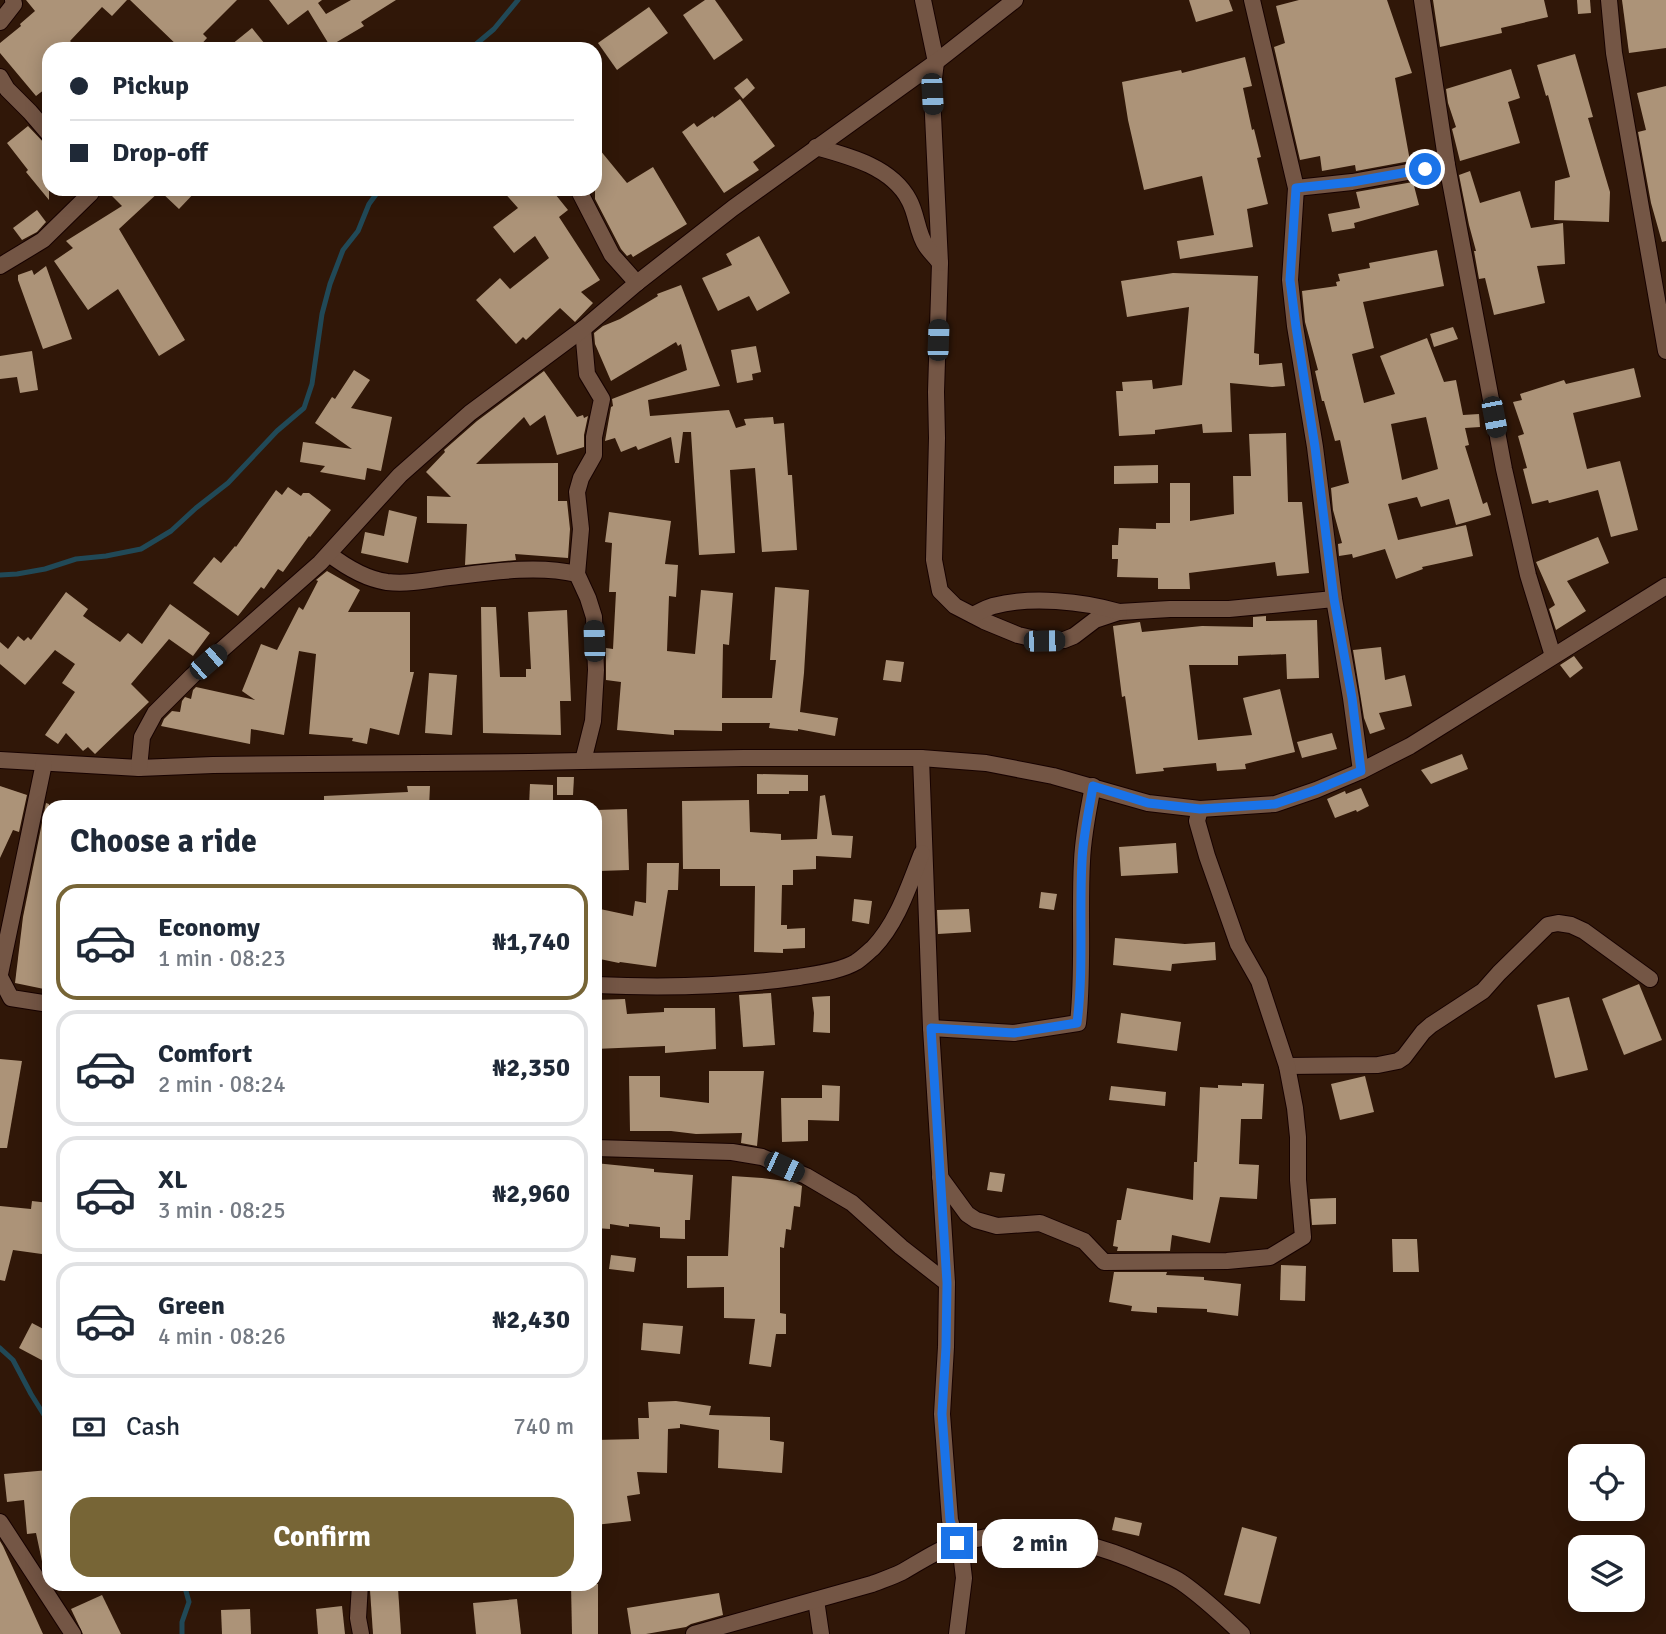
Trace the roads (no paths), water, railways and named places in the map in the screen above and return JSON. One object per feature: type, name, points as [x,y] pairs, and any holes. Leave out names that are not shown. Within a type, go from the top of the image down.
[{"type":"street","points":[[0,22],[13,0]]},
{"type":"street","points":[[923,0],[936,62],[932,94],[940,263],[934,560],[940,592],[955,606],[972,615],[1018,635],[1044,641],[1064,640],[1095,620],[1119,612],[1229,609],[1334,599]]},
{"type":"street","points":[[139,768],[142,737],[155,713],[192,676],[329,554],[400,475],[470,413],[583,329],[733,208],[936,62],[1015,0]]},
{"type":"street","points":[[1252,0],[1296,188],[1290,280],[1334,599],[1352,698],[1361,771]]},
{"type":"street","points":[[1422,0],[1447,165],[1504,469],[1528,575],[1553,656]]},
{"type":"street","points":[[1609,0],[1614,53],[1666,351]]},
{"type":"street","points":[[0,77],[6,89],[42,126]]},
{"type":"street","points":[[816,147],[852,157],[899,184],[910,201],[926,246],[940,263]]},
{"type":"street","points":[[1296,188],[1352,182],[1447,165]]},
{"type":"street","points":[[0,266],[43,240],[88,196]]},
{"type":"street","points":[[582,196],[612,255],[637,283]]},
{"type":"street","points":[[583,329],[587,374],[602,399],[594,437],[594,455],[581,478],[577,492],[581,529],[577,574],[594,617],[596,670],[593,721],[583,761]]},
{"type":"street","points":[[329,554],[343,565],[385,582],[407,583],[533,569],[563,570],[577,574]]},
{"type":"street","points":[[0,760],[139,768],[743,758],[920,758],[986,763],[1053,776],[1148,803],[1200,809],[1275,804],[1361,771],[1410,746],[1666,586]]},
{"type":"street","points":[[972,615],[991,607],[1027,600],[1098,605],[1119,612]]},
{"type":"street","points":[[593,721],[604,761]]},
{"type":"street","points":[[920,758],[931,1028],[947,1283],[942,1414],[950,1520],[964,1578],[957,1634]]},
{"type":"street","points":[[42,1003],[11,998],[0,976],[44,763]]},
{"type":"street","points":[[931,1028],[1014,1033],[1077,1023],[1082,955],[1082,858],[1093,786]]},
{"type":"street","points":[[940,1177],[967,1214],[976,1220],[997,1226],[1040,1223],[1084,1241],[1104,1262],[1227,1261],[1270,1257],[1303,1237],[1298,1180],[1298,1137],[1287,1066],[1259,981],[1238,944],[1207,856],[1198,821],[1200,809]]},
{"type":"street","points":[[602,985],[722,986],[822,973],[855,962],[873,947],[900,907],[925,847]]},
{"type":"street","points":[[1287,1066],[1378,1065],[1398,1061],[1431,1025],[1483,991],[1548,925],[1571,925],[1584,931],[1650,979]]},
{"type":"street","points":[[602,1148],[720,1151],[762,1157],[806,1177],[852,1203],[947,1283]]},
{"type":"street","points":[[0,1522],[42,1586]]},
{"type":"street","points":[[694,1634],[872,1584],[899,1574],[957,1543],[1021,1534],[1066,1540],[1114,1551],[1179,1580],[1242,1634]]},
{"type":"street","points":[[45,1591],[73,1634]]},
{"type":"street","points":[[360,1591],[358,1618],[361,1634]]},
{"type":"street","points":[[816,1600],[821,1634]]},
{"type":"waterway","points":[[479,42],[494,29],[518,0]]},
{"type":"waterway","points":[[0,575],[45,569],[76,559],[141,549],[171,531],[228,483],[277,431],[304,408],[312,384],[322,314],[330,284],[343,250],[358,231],[375,196]]},
{"type":"waterway","points":[[0,1348],[13,1360],[42,1412]]},
{"type":"waterway","points":[[182,1634],[182,1622],[189,1602],[186,1591]]}]
